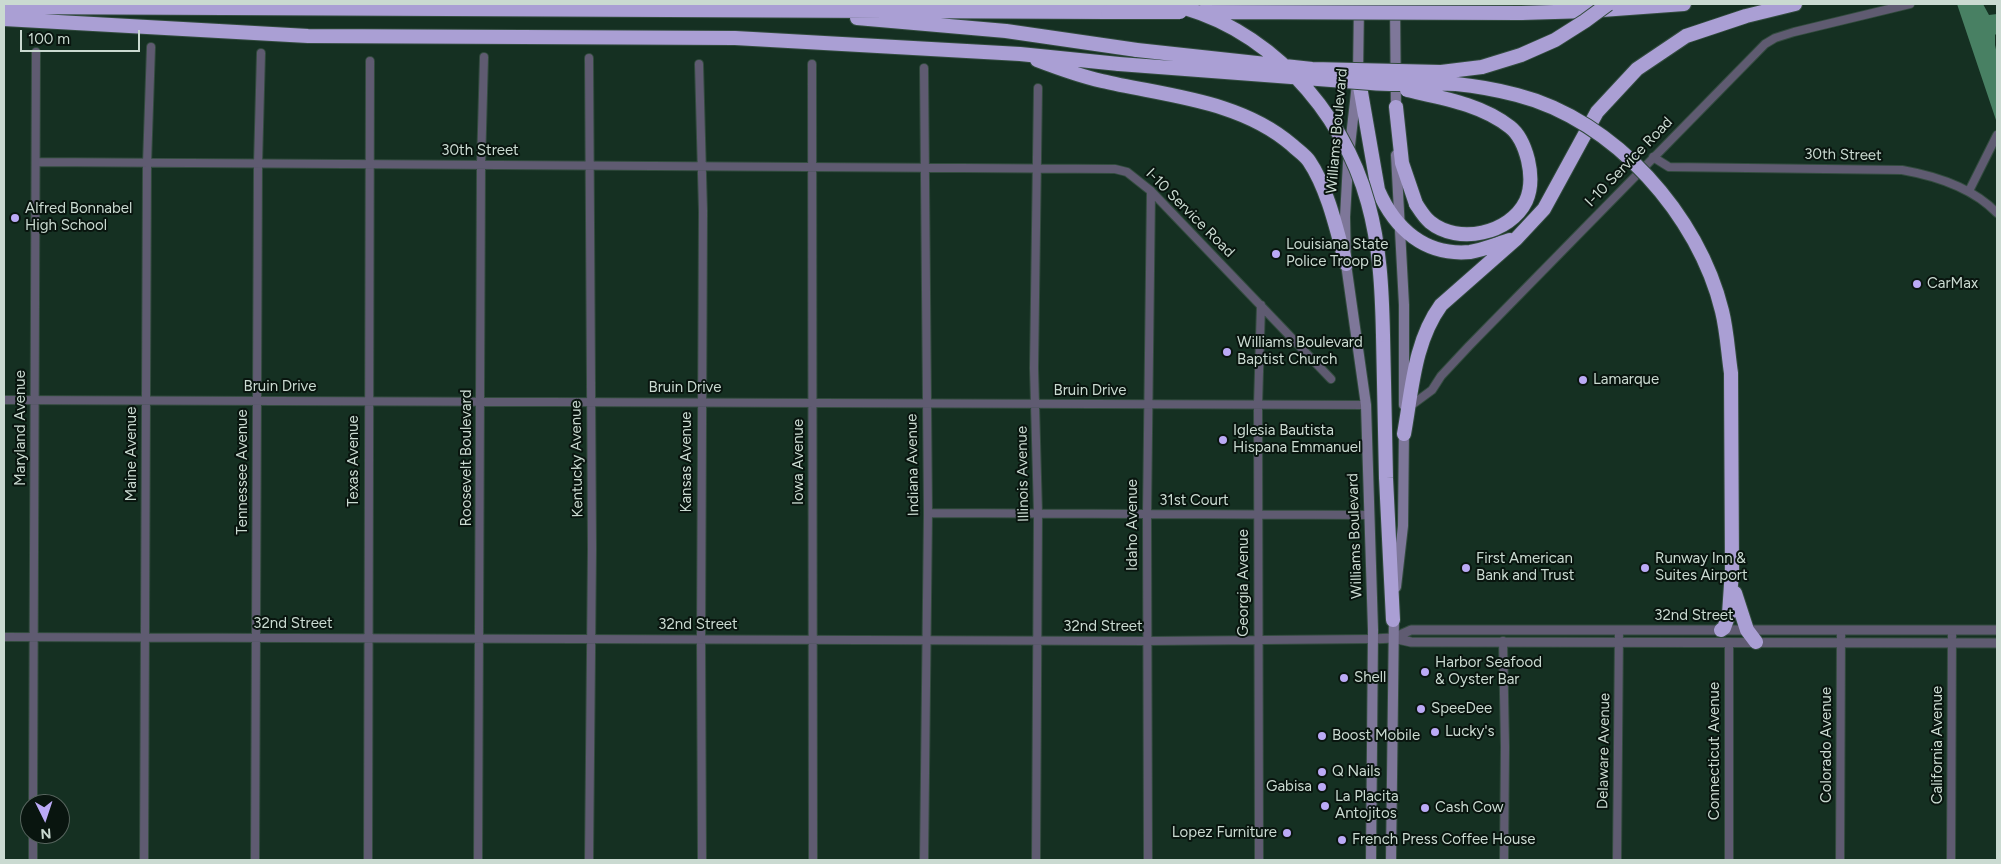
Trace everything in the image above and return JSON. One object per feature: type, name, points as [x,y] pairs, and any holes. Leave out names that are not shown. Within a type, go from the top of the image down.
[{"type":"highway","points":[[1168,4],[1205,16],[1232,29],[1270,53],[1297,78],[1322,107],[1341,136],[1359,174],[1374,228],[1381,284],[1393,620]]},
{"type":"highway","points":[[762,10],[1006,31],[1137,50],[1312,69],[1441,72],[1482,66],[1521,55],[1555,40],[1608,4]]},
{"type":"highway","points":[[4,7],[1521,13],[1588,11],[1684,4]]},
{"type":"highway","points":[[1404,434],[1420,347],[1432,317],[1441,305],[1516,239],[1544,209],[1597,112],[1637,69],[1686,36],[1746,16],[1795,4]]},
{"type":"highway","points":[[4,19],[308,36],[735,38],[1020,54],[1119,64],[1384,84],[1457,84],[1518,95],[1560,112],[1592,130],[1626,154],[1661,190],[1694,238],[1711,277],[1722,312],[1731,373],[1732,570],[1729,614],[1724,628],[1725,636]]},
{"type":"highway","points":[[1020,54],[1102,81],[1174,96],[1238,113],[1280,136],[1308,159],[1333,216],[1346,264]]},
{"type":"highway","points":[[1358,75],[1378,190],[1384,205],[1400,226],[1426,246],[1454,252],[1471,252],[1516,239]]},
{"type":"highway","points":[[1384,84],[1474,107],[1512,128],[1527,153],[1530,167],[1531,183],[1525,202],[1502,226],[1490,231],[1470,235],[1441,229],[1430,222],[1416,204],[1402,163],[1396,107]]},
{"type":"highway","points":[[1732,570],[1735,598],[1747,630],[1756,642]]},
{"type":"main road","name":"Williams Boulevard","points":[[1360,4],[1358,75],[1345,217],[1346,264],[1366,405],[1373,639],[1371,860]]},
{"type":"main road","points":[[1392,860],[1393,620],[1403,526],[1404,434],[1404,305],[1396,178],[1395,4]]},
{"type":"street","name":"I-10 Service Road","points":[[1409,407],[1432,390],[1441,376],[1469,346],[1653,157],[1770,41],[1794,32],[1910,4]]},
{"type":"street","name":"Maine Avenue","points":[[144,860],[147,164],[151,47]]},
{"type":"street","name":"Maryland Avenue","points":[[33,794],[36,52]]},
{"type":"street","name":"Tennessee Avenue","points":[[254,860],[258,164],[261,53]]},
{"type":"street","name":"Roosevelt Boulevard","points":[[478,860],[481,165],[484,57]]},
{"type":"street","name":"Kentucky Avenue","points":[[589,860],[591,639],[590,58]]},
{"type":"street","name":"Texas Avenue","points":[[368,860],[370,61]]},
{"type":"street","name":"Kansas Avenue","points":[[699,64],[701,166],[702,860]]},
{"type":"street","name":"Iowa Avenue","points":[[812,64],[813,860]]},
{"type":"street","name":"Indiana Avenue","points":[[924,68],[928,513],[924,860]]},
{"type":"street","name":"Illinois Avenue","points":[[1036,860],[1038,512],[1035,404],[1038,88]]},
{"type":"street","points":[[1969,191],[1997,135]]},
{"type":"street","name":"30th Street","points":[[1653,157],[1669,167],[1902,170],[1918,173],[1969,191],[1989,204],[1997,213]]},
{"type":"street","name":"30th Street","points":[[36,162],[924,167]]},
{"type":"street","name":"I-10 Service Road","points":[[924,167],[1038,167],[1115,169],[1127,172],[1151,191],[1331,378]]},
{"type":"street","name":"Idaho Avenue","points":[[1148,860],[1147,514],[1151,191]]},
{"type":"street","name":"Georgia Avenue","points":[[1259,860],[1258,405],[1261,305]]},
{"type":"street","name":"Bruin Drive","points":[[4,400],[1366,405]]},
{"type":"street","name":"31st Court","points":[[928,513],[1370,515]]},
{"type":"street","name":"32nd Street","points":[[1393,638],[1411,630],[1619,630],[1725,636],[1756,642],[1997,643]]},
{"type":"street","points":[[1526,630],[1526,642]]},
{"type":"street","name":"Delaware Avenue","points":[[1617,860],[1619,630]]},
{"type":"street","name":"32nd Street","points":[[4,637],[1147,641],[1393,638],[1411,642],[1619,642],[1725,636],[1747,630],[1997,630]]},
{"type":"street","name":"Colorado Avenue","points":[[1840,860],[1841,630]]},
{"type":"street","name":"California Avenue","points":[[1951,860],[1952,630]]},
{"type":"street","name":"Connecticut Avenue","points":[[1725,636],[1729,860]]},
{"type":"street","points":[[1503,641],[1505,747],[1504,860]]},
{"type":"street","points":[[33,844],[33,860]]},
{"type":"shaded area","points":[[1957,4],[1983,4],[1989,15],[1997,14],[1995,45],[1997,54],[1997,123]]},
{"type":"place","name":"Alfred Bonnabel High School","points":[[15,218]]},
{"type":"place","name":"Louisiana State Police Troop B","points":[[1276,254]]},
{"type":"place","name":"CarMax","points":[[1917,284]]},
{"type":"place","name":"Williams Boulevard Baptist Church","points":[[1227,352]]},
{"type":"place","name":"Lamarque","points":[[1583,380]]},
{"type":"place","name":"Iglesia Bautista Hispana Emmanuel","points":[[1223,440]]},
{"type":"place","name":"First American Bank and Trust","points":[[1466,568]]},
{"type":"place","name":"Runway Inn & Suites Airport","points":[[1645,568]]},
{"type":"place","name":"Harbor Seafood & Oyster Bar","points":[[1425,672]]},
{"type":"place","name":"Shell","points":[[1344,678]]},
{"type":"place","name":"SpeeDee","points":[[1421,709]]},
{"type":"place","name":"Lucky's","points":[[1435,732]]},
{"type":"place","name":"Boost Mobile","points":[[1322,736]]},
{"type":"place","name":"Q Nails","points":[[1322,772]]},
{"type":"place","name":"Gabisa","points":[[1322,787]]},
{"type":"place","name":"La Placita Antojitos","points":[[1325,806]]},
{"type":"place","name":"Cash Cow","points":[[1425,808]]},
{"type":"place","name":"Lopez Furniture","points":[[1287,833]]},
{"type":"place","name":"French Press Coffee House","points":[[1342,840]]}]
